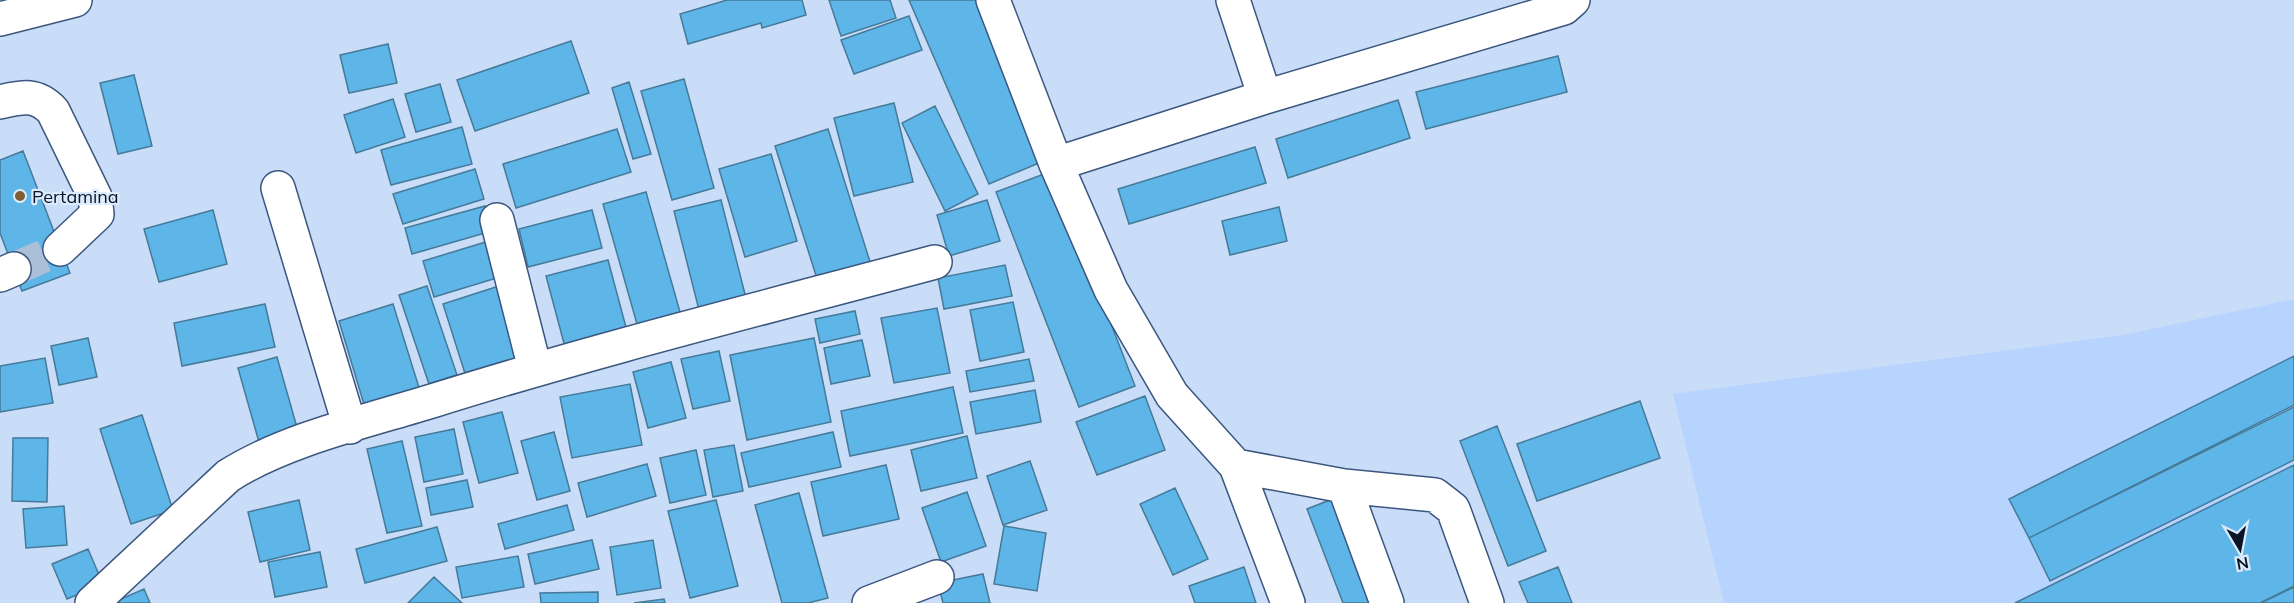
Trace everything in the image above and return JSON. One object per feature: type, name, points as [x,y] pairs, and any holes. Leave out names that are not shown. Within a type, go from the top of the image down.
[{"type":"street","points":[[7,11],[75,0]]},
{"type":"street","points":[[993,0],[1056,164],[1111,290],[1172,394],[1236,466],[1288,603]]},
{"type":"street","points":[[1233,0],[1265,97]]},
{"type":"street","points":[[1056,164],[1265,97],[1564,8],[1573,0]]},
{"type":"street","points":[[0,102],[27,96],[45,102],[53,111],[95,197],[97,214],[60,249]]},
{"type":"street","points":[[278,188],[350,427]]},
{"type":"street","points":[[496,220],[535,369]]},
{"type":"street","points":[[92,603],[228,476],[251,461],[350,427],[535,369],[935,262]]},
{"type":"street","points":[[1236,466],[1344,486],[1435,495],[1453,509],[1486,603]]},
{"type":"street","points":[[1344,486],[1387,603]]},
{"type":"street","points":[[869,603],[937,577]]},
{"type":"shaded area","points":[[2294,299],[2294,603],[1724,603],[1673,394],[2123,335]]},
{"type":"building","points":[[727,0],[802,0],[806,15],[762,28],[761,23],[688,44],[680,14]]},
{"type":"building","points":[[829,0],[890,0],[896,18],[841,36]]},
{"type":"building","points":[[909,0],[976,0],[1046,160],[989,184]]},
{"type":"building","points":[[909,16],[922,50],[854,74],[841,40]]},
{"type":"building","points":[[571,41],[589,93],[475,131],[457,80]]},
{"type":"building","points":[[388,44],[397,83],[349,93],[340,55]]},
{"type":"building","points":[[1558,56],[1567,92],[1426,129],[1416,92]]},
{"type":"building","points":[[134,75],[152,146],[118,154],[100,83]]},
{"type":"building","points":[[684,79],[714,188],[672,200],[641,91]]},
{"type":"building","points":[[629,82],[651,154],[633,159],[612,88]]},
{"type":"building","points":[[440,84],[451,122],[416,132],[405,94]]},
{"type":"building","points":[[393,99],[405,137],[356,153],[344,115]]},
{"type":"building","points":[[1398,100],[1410,138],[1288,178],[1276,139]]},
{"type":"building","points":[[894,103],[913,182],[854,196],[834,118]]},
{"type":"building","points":[[935,106],[978,194],[945,211],[902,123]]},
{"type":"building","points":[[462,127],[472,164],[391,185],[381,150]]},
{"type":"building","points":[[617,129],[631,172],[516,208],[503,164]]},
{"type":"building","points":[[828,129],[872,268],[819,285],[775,146]]},
{"type":"building","points":[[1255,147],[1266,183],[1129,224],[1118,189]]},
{"type":"building","name":"Pertamina","points":[[23,151],[70,273],[22,291],[0,233],[0,160]]},
{"type":"building","points":[[771,154],[797,241],[745,257],[719,169]]},
{"type":"building","points":[[475,169],[484,199],[403,224],[393,194]]},
{"type":"building","points":[[1052,171],[1135,386],[1079,407],[996,192]]},
{"type":"building","points":[[646,192],[680,312],[637,324],[603,204]]},
{"type":"building","points":[[721,200],[747,302],[700,314],[674,211]]},
{"type":"building","points":[[987,200],[1000,241],[949,256],[937,215]]},
{"type":"building","points":[[485,206],[492,231],[412,254],[405,228]]},
{"type":"building","points":[[1279,207],[1287,241],[1230,255],[1222,221]]},
{"type":"building","points":[[213,210],[227,264],[159,282],[144,229]]},
{"type":"building","points":[[592,210],[602,248],[528,267],[519,229]]},
{"type":"building","points":[[489,241],[500,277],[434,297],[423,261]]},
{"type":"building","points":[[608,260],[627,331],[565,347],[546,276]]},
{"type":"building","points":[[1005,265],[1012,296],[944,309],[938,278]]},
{"type":"building","points":[[502,285],[528,368],[469,386],[443,304]]},
{"type":"building","points":[[427,286],[457,375],[429,384],[399,295]]},
{"type":"building","points":[[1013,302],[1024,352],[980,361],[970,310]]},
{"type":"building","points":[[265,304],[275,347],[182,366],[174,323]]},
{"type":"building","points":[[393,304],[421,394],[366,411],[339,321]]},
{"type":"building","points":[[937,308],[950,373],[894,383],[881,318]]},
{"type":"building","points":[[855,311],[860,334],[820,343],[815,319]]},
{"type":"building","points":[[88,338],[97,377],[59,385],[51,346]]},
{"type":"building","points":[[814,338],[831,422],[747,440],[730,355]]},
{"type":"building","points":[[862,340],[870,376],[831,384],[824,348]]},
{"type":"building","points":[[719,351],[730,401],[693,409],[681,359]]},
{"type":"building","points":[[2294,356],[2294,405],[2029,538],[2009,499]]},
{"type":"building","points":[[277,357],[298,431],[259,442],[238,368]]},
{"type":"building","points":[[45,358],[53,403],[0,412],[0,366]]},
{"type":"building","points":[[1029,359],[1034,381],[970,392],[966,371]]},
{"type":"building","points":[[671,362],[686,418],[648,428],[633,372]]},
{"type":"building","points":[[630,384],[642,445],[572,458],[560,397]]},
{"type":"building","points":[[953,387],[963,433],[850,456],[841,411]]},
{"type":"building","points":[[1035,390],[1041,422],[976,434],[970,402]]},
{"type":"building","points":[[1145,396],[1165,450],[1097,475],[1076,422]]},
{"type":"building","points":[[1640,401],[1660,458],[1537,501],[1517,444]]},
{"type":"building","points":[[2294,407],[2294,460],[2050,581],[2029,538]]},
{"type":"building","points":[[502,412],[518,473],[479,483],[463,422]]},
{"type":"building","points":[[142,415],[173,510],[131,524],[100,429]]},
{"type":"building","points":[[1497,426],[1546,551],[1508,566],[1460,441]]},
{"type":"building","points":[[454,429],[463,474],[424,482],[415,437]]},
{"type":"building","points":[[554,432],[570,491],[537,500],[521,441]]},
{"type":"building","points":[[833,432],[841,467],[749,487],[741,453]]},
{"type":"building","points":[[967,436],[977,478],[921,491],[911,450]]},
{"type":"building","points":[[13,438],[48,438],[47,502],[12,501]]},
{"type":"building","points":[[402,441],[422,526],[387,533],[367,449]]},
{"type":"building","points":[[734,445],[743,491],[713,497],[704,450]]},
{"type":"building","points":[[696,450],[706,495],[670,503],[660,458]]},
{"type":"building","points":[[1030,461],[1047,510],[1003,525],[987,476]]},
{"type":"building","points":[[647,464],[656,496],[587,517],[578,483]]},
{"type":"building","points":[[886,465],[899,519],[823,536],[811,482]]},
{"type":"building","points":[[2294,465],[2294,586],[2260,603],[2015,603]]},
{"type":"building","points":[[467,480],[473,507],[431,515],[426,488]]},
{"type":"building","points":[[1175,488],[1208,559],[1173,575],[1140,504]]},
{"type":"building","points":[[967,492],[986,546],[941,562],[922,508]]},
{"type":"building","points":[[799,493],[828,598],[808,603],[782,603],[755,505]]},
{"type":"building","points":[[1340,496],[1381,603],[1343,603],[1307,509]]},
{"type":"building","points":[[299,500],[310,550],[260,562],[248,512]]},
{"type":"building","points":[[716,500],[738,586],[690,598],[668,511]]},
{"type":"building","points":[[567,505],[574,530],[505,549],[498,524]]},
{"type":"building","points":[[64,506],[67,545],[26,548],[23,509]]},
{"type":"building","points":[[1004,526],[1046,533],[1037,591],[994,584]]},
{"type":"building","points":[[437,527],[447,561],[365,583],[356,549]]},
{"type":"building","points":[[592,540],[599,569],[535,584],[528,554]]},
{"type":"building","points":[[653,540],[661,588],[617,595],[610,547]]},
{"type":"building","points":[[88,549],[103,584],[67,599],[52,564]]},
{"type":"building","points":[[320,552],[327,587],[275,597],[268,562]]},
{"type":"building","points":[[518,556],[524,587],[462,598],[456,567]]},
{"type":"building","points":[[1244,567],[1256,603],[1195,603],[1189,586]]},
{"type":"building","points":[[1558,567],[1572,603],[1528,603],[1519,582]]},
{"type":"building","points":[[983,574],[990,603],[943,603],[938,583]]},
{"type":"building","points":[[434,577],[462,603],[408,603]]},
{"type":"building","points":[[2294,587],[2294,603],[2261,603]]},
{"type":"building","points":[[144,589],[150,603],[112,603]]},
{"type":"building","points":[[598,592],[598,603],[541,603],[540,593]]},
{"type":"building","points":[[664,599],[665,603],[634,603]]},
{"type":"tunnel","points":[[14,269],[60,249]]},
{"type":"place","name":"Pertamina","points":[[20,196]]}]
